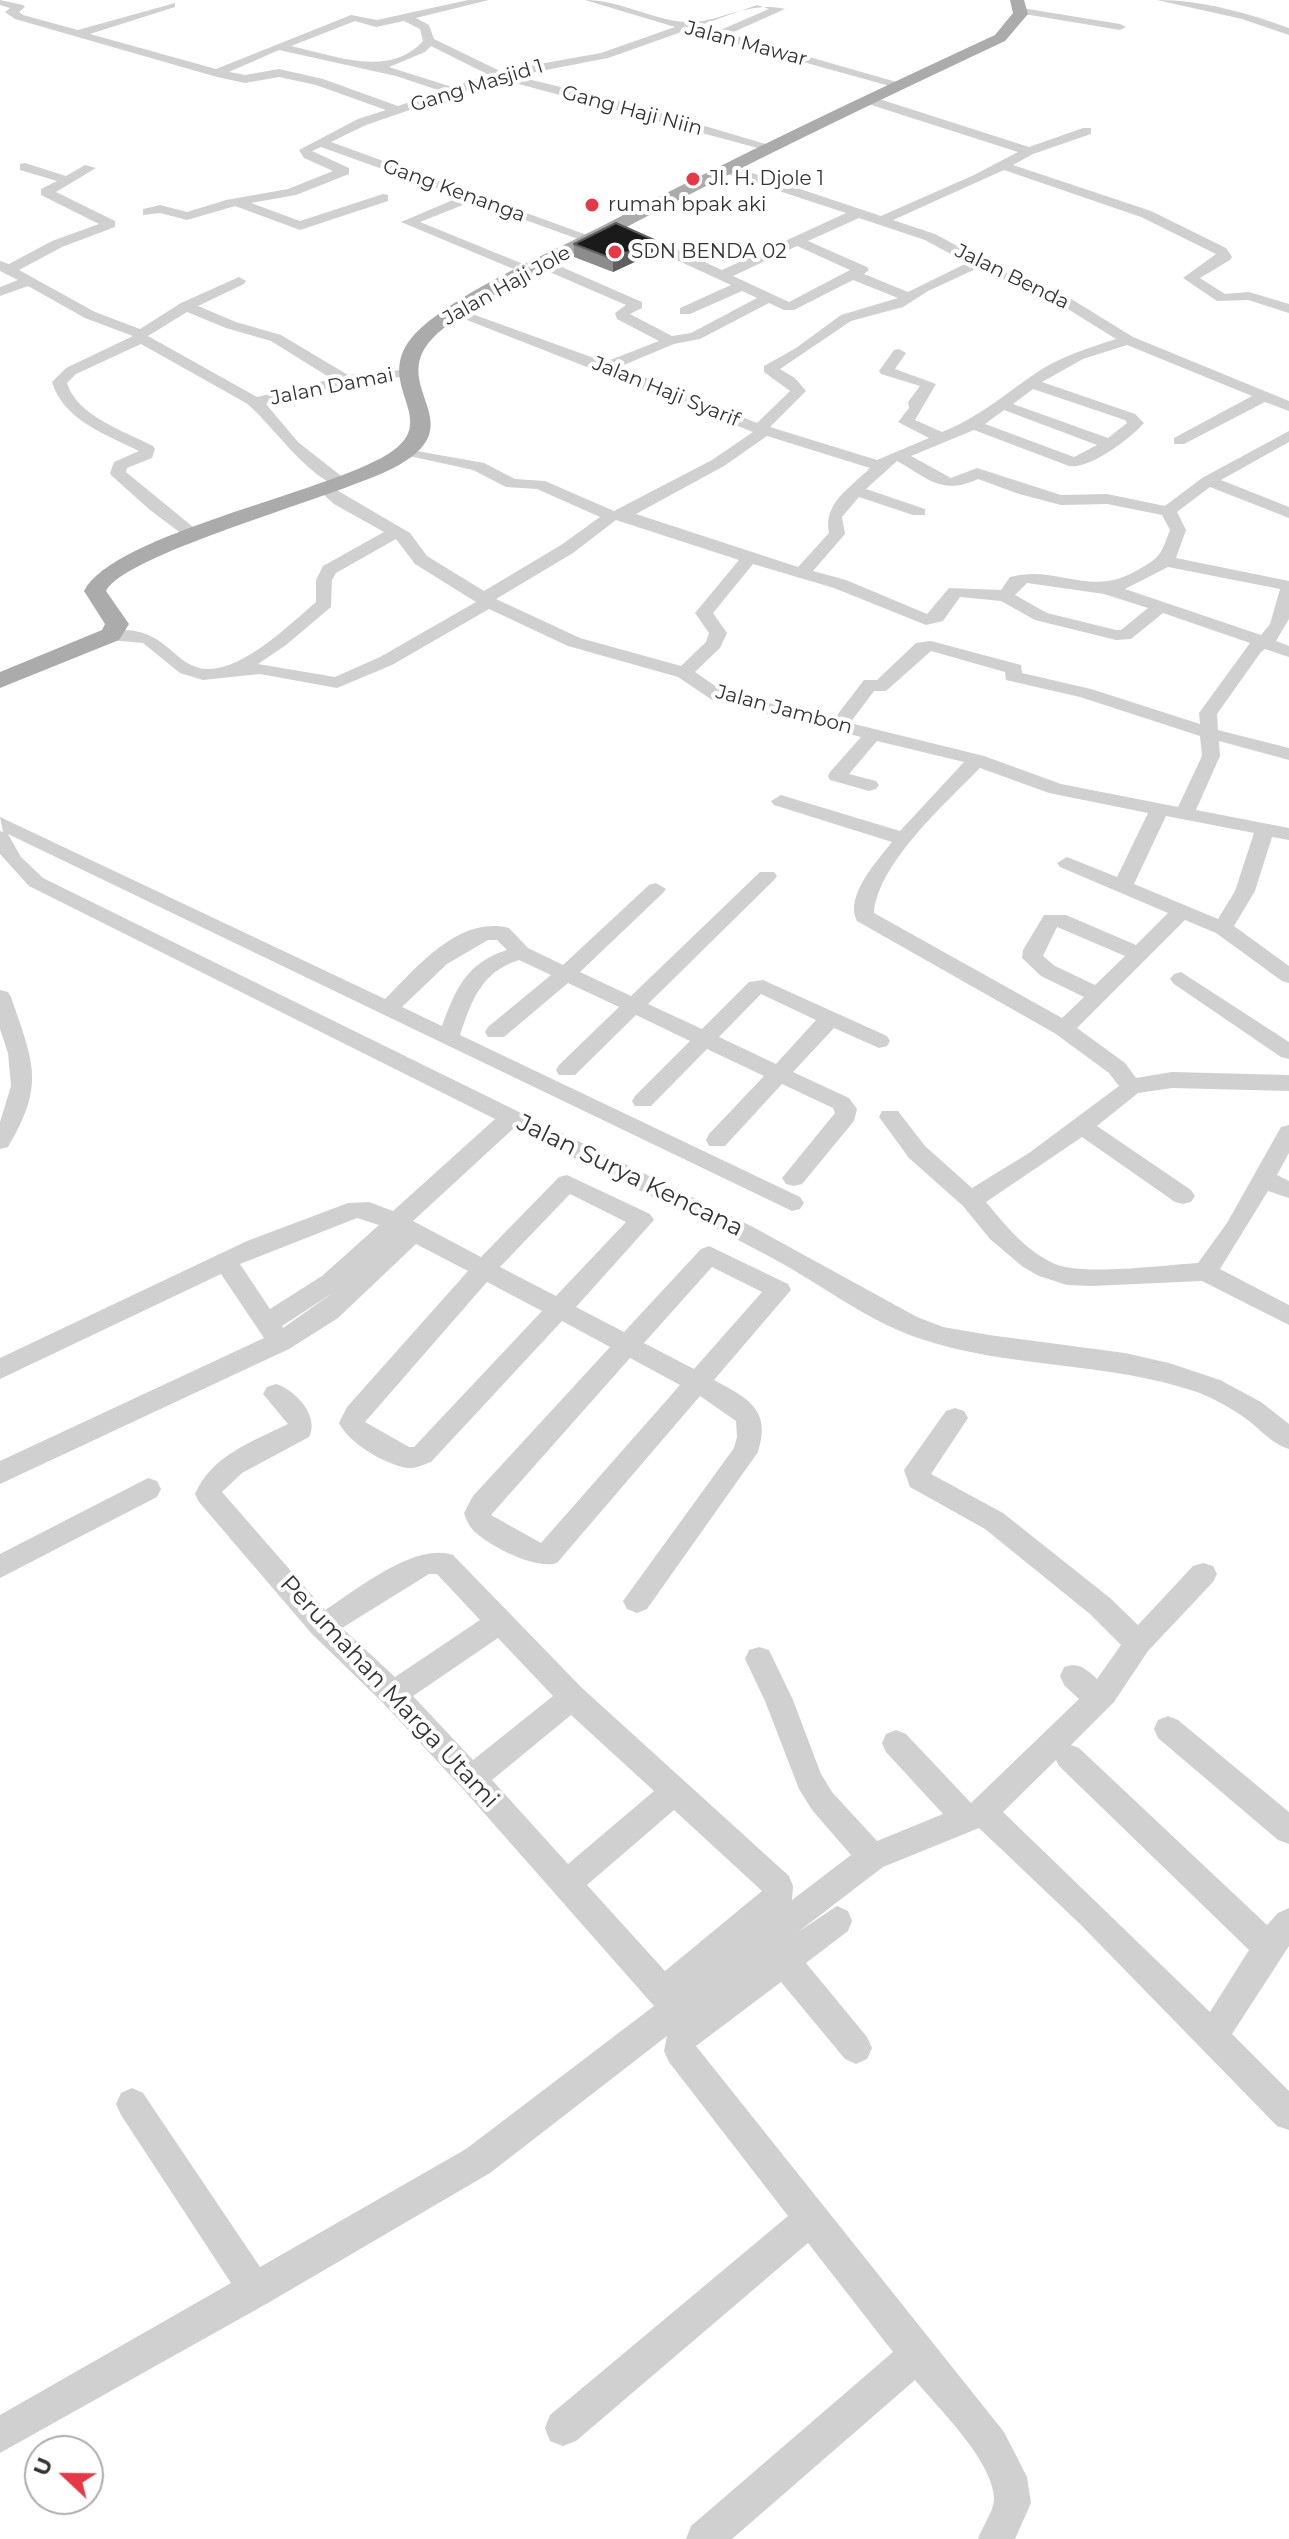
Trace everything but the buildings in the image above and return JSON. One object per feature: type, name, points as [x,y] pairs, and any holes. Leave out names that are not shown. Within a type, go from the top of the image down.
[{"type":"main road","name":"Jalan Haji Jole","points":[[408,372],[410,353],[417,344],[456,313],[613,226],[765,148],[1000,38],[1017,21],[1020,6]]},
{"type":"main road","points":[[0,681],[111,635],[117,624],[95,591],[100,581],[124,565],[331,485],[406,451],[421,434],[424,421],[408,372]]},
{"type":"street","points":[[217,73],[355,17],[376,24],[483,0]]},
{"type":"street","name":"Jalan Mawar","points":[[591,0],[901,85]]},
{"type":"street","points":[[716,36],[779,9],[758,0]]},
{"type":"street","name":"Gang Masjid 1","points":[[319,142],[398,110],[499,75],[604,56],[758,0]]},
{"type":"street","points":[[1163,0],[1245,16],[1289,32]]},
{"type":"street","points":[[1197,0],[1243,9],[1289,24]]},
{"type":"street","points":[[0,1],[24,5],[13,9],[13,15],[217,73],[245,79],[281,73],[350,91],[398,110]]},
{"type":"street","points":[[78,33],[171,5]]},
{"type":"street","points":[[1020,6],[1120,27]]},
{"type":"street","points":[[364,76],[375,68],[421,50],[429,41],[425,27],[407,18]]},
{"type":"street","name":"Gang Haji Niin","points":[[429,41],[499,75],[635,109],[765,148]]},
{"type":"street","points":[[231,54],[251,47],[273,48],[375,68],[455,92]]},
{"type":"street","points":[[869,100],[1029,151]]},
{"type":"street","points":[[881,221],[1005,166],[1029,151],[1087,131]]},
{"type":"street","points":[[148,212],[160,209],[185,216],[236,202],[279,195],[330,179],[344,171],[304,151],[319,142]]},
{"type":"street","name":"Gang Kenanga","points":[[319,142],[591,239]]},
{"type":"street","points":[[1005,166],[1146,214],[1221,251],[1225,257],[1190,278],[1215,296],[1230,299],[1256,297],[1289,309]]},
{"type":"street","points":[[25,167],[67,180]]},
{"type":"street","points":[[4,267],[110,224],[46,192],[90,168]]},
{"type":"street","name":"Jalan Benda","points":[[726,169],[930,237],[976,264],[1068,303],[1128,340],[1289,406]]},
{"type":"street","points":[[330,179],[347,184]]},
{"type":"street","points":[[367,191],[428,214]]},
{"type":"street","points":[[469,198],[408,222],[637,305],[622,313],[622,316],[670,341]]},
{"type":"street","points":[[236,202],[300,226],[394,201]]},
{"type":"street","points":[[723,275],[856,214]]},
{"type":"street","points":[[613,226],[767,298],[794,307],[862,268],[796,241]]},
{"type":"street","points":[[111,635],[150,637],[185,669],[195,672],[260,669],[337,683],[386,661],[617,515],[718,463],[762,430],[798,391],[790,381],[769,369],[773,365],[801,351],[846,318],[898,304],[976,264]]},
{"type":"street","name":"Jalan Jambon","points":[[4,267],[90,315],[141,336],[255,402],[331,485],[340,501],[396,532],[421,560],[485,600],[574,642],[684,673],[718,696],[977,760],[1056,789],[1264,832],[1289,834]]},
{"type":"street","points":[[851,274],[909,297]]},
{"type":"street","points":[[0,292],[29,281]]},
{"type":"street","points":[[196,536],[156,507],[118,473],[120,465],[146,455],[147,449],[87,416],[62,395],[59,382],[71,371],[141,336],[186,306],[239,281]]},
{"type":"street","points":[[685,311],[743,285]]},
{"type":"street","points":[[605,367],[642,355],[670,341],[695,336],[767,298]]},
{"type":"street","points":[[186,306],[231,325],[276,338],[345,380]]},
{"type":"street","name":"Jalan Haji Syarif","points":[[456,313],[605,367],[762,430],[878,465]]},
{"type":"street","points":[[802,573],[837,534],[834,517],[878,465],[974,425],[1078,356],[1128,340]]},
{"type":"street","points":[[899,353],[886,371],[929,384],[916,402],[917,409],[906,422],[943,438]]},
{"type":"street","name":"Jalan Damai","points":[[255,402],[345,380],[408,372]]},
{"type":"street","points":[[974,425],[1075,463],[1110,444],[1134,426],[1136,421],[1032,384]]},
{"type":"street","points":[[1179,441],[1266,395]]},
{"type":"street","points":[[1003,405],[1110,444]]},
{"type":"street","points":[[898,455],[948,483],[956,483],[977,473],[1025,491],[1061,500],[1107,499],[1168,511],[1208,481],[1289,436]]},
{"type":"street","points":[[406,451],[478,466],[512,484],[539,484],[617,515],[866,594],[926,620],[937,617],[955,592],[1006,596],[1019,608],[1125,635],[1161,606]]},
{"type":"street","points":[[1208,481],[1289,513]]},
{"type":"street","points":[[856,491],[919,512]]},
{"type":"street","points":[[1105,589],[1126,584],[1166,561],[1178,530],[1168,511]]},
{"type":"street","points":[[230,670],[265,653],[325,603],[324,580],[329,570],[396,532]]},
{"type":"street","points":[[684,673],[714,644],[718,633],[704,613],[749,558]]},
{"type":"street","points":[[1166,561],[1289,587],[1279,624],[1254,649],[1225,694],[1208,713],[1211,756],[1184,815]]},
{"type":"street","points":[[1006,596],[1019,578],[1105,589],[1289,652]]},
{"type":"street","points":[[839,725],[870,684],[880,687],[922,647],[931,646],[1015,669],[1012,676],[1085,693],[1209,733],[1289,754]]},
{"type":"street","points":[[869,785],[837,776],[874,733]]},
{"type":"street","points":[[977,760],[904,839],[868,893],[862,909],[864,916],[1064,1029],[1117,1068],[1131,1086]]},
{"type":"street","points":[[781,801],[904,839]]},
{"type":"street","points":[[1123,886],[1159,810]]},
{"type":"street","points":[[0,823],[792,1203]]},
{"type":"street","points":[[1223,928],[1245,891],[1264,832]]},
{"type":"street","name":"Jalan Surya Kencana","points":[[0,837],[13,860],[36,882],[775,1248],[897,1319],[941,1335],[1161,1369],[1197,1379],[1220,1389],[1272,1422],[1289,1439]]},
{"type":"street","points":[[1067,863],[1223,928],[1289,976]]},
{"type":"street","points":[[567,1070],[767,876]]},
{"type":"street","points":[[496,1032],[566,974],[656,889]]},
{"type":"street","points":[[1064,1029],[1182,911]]},
{"type":"street","points":[[1098,995],[1048,971],[1032,958],[1033,950],[1051,920],[1059,920],[1138,953]]},
{"type":"street","points":[[388,1009],[443,955],[469,941],[502,933],[521,953],[841,1103],[846,1115],[794,1178]]},
{"type":"street","points":[[448,1038],[468,985],[479,970],[504,957],[521,953]]},
{"type":"street","points":[[1181,979],[1289,1052]]},
{"type":"street","points":[[643,1101],[756,987],[763,987],[879,1041]]},
{"type":"street","points":[[0,997],[25,1067],[23,1089],[0,1141]]},
{"type":"street","points":[[717,1140],[831,1018]]},
{"type":"street","points":[[971,1200],[1037,1159],[1125,1094],[1131,1086],[1172,1080],[1289,1083]]},
{"type":"street","points":[[890,1117],[917,1152],[971,1200],[998,1233],[1031,1261],[1067,1276],[1205,1272],[1289,1316]]},
{"type":"street","points":[[0,1473],[340,1302],[405,1228],[511,1118]]},
{"type":"street","points":[[1080,1125],[1183,1196]]},
{"type":"street","points":[[1205,1272],[1235,1229],[1289,1133]]},
{"type":"street","points":[[1263,1179],[1289,1190]]},
{"type":"street","points":[[567,1183],[642,1220],[422,1455],[402,1456],[355,1429],[352,1423],[356,1414],[484,1269],[567,1183]]},
{"type":"street","points":[[0,1369],[225,1261],[356,1209],[369,1210],[629,1343],[745,1412],[753,1425],[745,1452],[637,1601]]},
{"type":"street","points":[[709,1255],[779,1290],[697,1382],[547,1555],[534,1553],[481,1522],[477,1513],[482,1504],[709,1255]]},
{"type":"street","points":[[225,1261],[274,1333]]},
{"type":"street","name":"Perumahan Marga Utami","points":[[276,1394],[301,1421],[300,1430],[224,1471],[210,1485],[208,1494],[322,1626],[393,1694],[472,1779],[669,2002]]},
{"type":"street","points":[[955,1418],[917,1470],[919,1480],[994,1521],[1029,1547],[1100,1606],[1138,1643]]},
{"type":"street","points":[[0,1567],[148,1489]]},
{"type":"street","points":[[0,2435],[478,2161],[669,2002],[776,1902],[778,1886],[572,1697],[443,1563],[428,1563],[322,1626]]},
{"type":"street","points":[[669,2002],[752,1948],[872,1857],[974,1816],[1098,1698],[1138,1643],[1203,1574]]},
{"type":"street","points":[[393,1694],[500,1622]]},
{"type":"street","points":[[759,1659],[779,1700],[809,1780],[822,1801],[872,1857]]},
{"type":"street","points":[[1074,1676],[1098,1698]]},
{"type":"street","points":[[472,1779],[572,1697]]},
{"type":"street","points":[[1168,1729],[1289,1830]]},
{"type":"street","points":[[896,1743],[974,1816],[1092,1915],[1289,2114]]},
{"type":"street","points":[[1069,1757],[1268,1947]]},
{"type":"street","points":[[566,1884],[674,1792]]},
{"type":"street","points":[[837,1921],[685,2035],[680,2042],[680,2051],[991,2445],[1009,2477],[1013,2503],[996,2539]]},
{"type":"street","points":[[1213,2037],[1268,1947],[1289,1923]]},
{"type":"street","points":[[785,1962],[856,2048]]},
{"type":"street","points":[[132,2104],[256,2291]]},
{"type":"street","points":[[563,2428],[810,2219]]},
{"type":"street","points":[[704,2539],[917,2355]]},
{"type":"place","name":"Jl. H. Djole 1","points":[[693,179]]},
{"type":"place","name":"rumah bpak aki","points":[[592,205]]},
{"type":"place","name":"SDN BENDA 02","points":[[615,252]]}]
